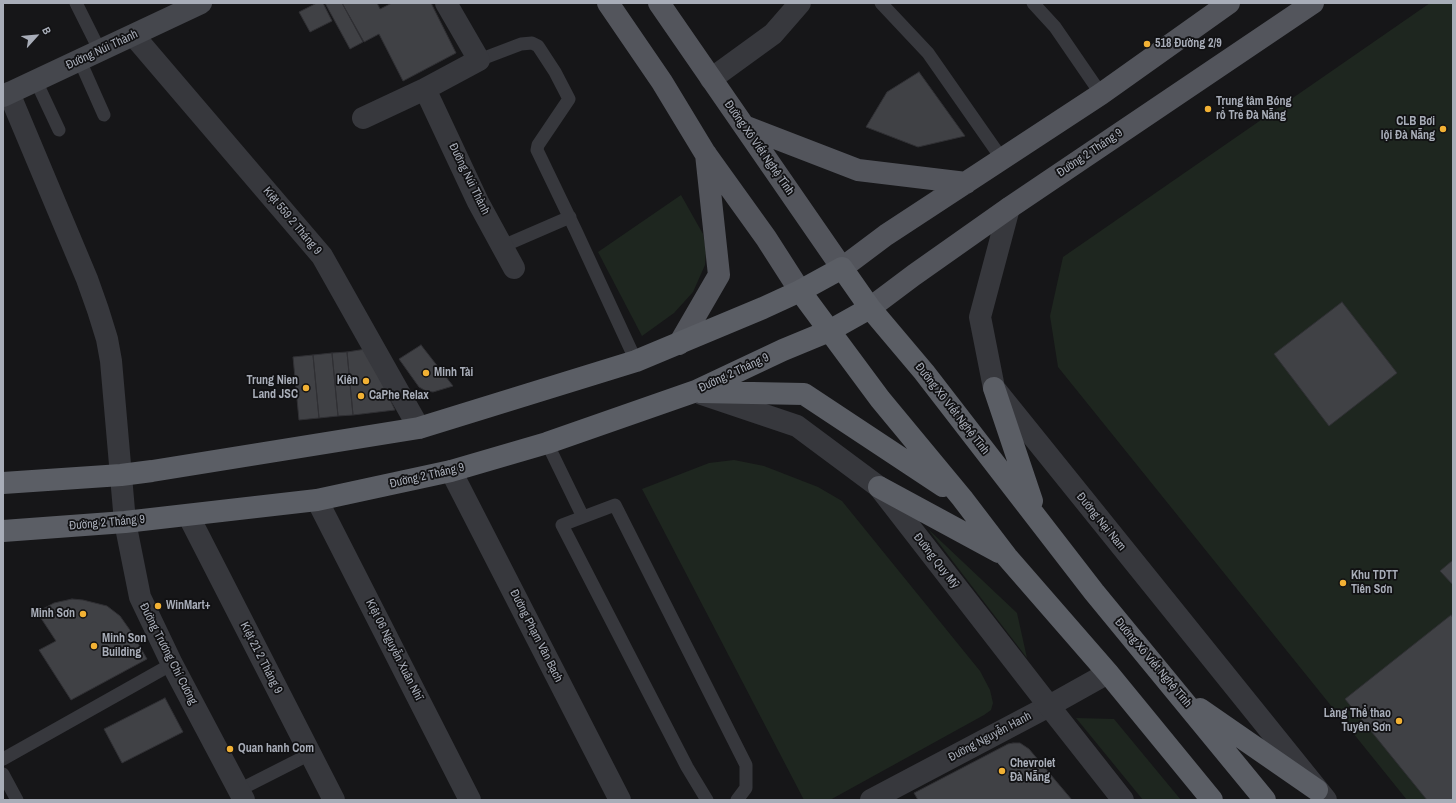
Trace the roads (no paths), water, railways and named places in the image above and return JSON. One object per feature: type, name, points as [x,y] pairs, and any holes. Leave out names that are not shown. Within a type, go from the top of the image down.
[{"type":"highway","points":[[3,483],[121,475],[160,470],[419,428],[636,361],[679,344],[800,291],[842,268]]},
{"type":"highway","name":"Đường Xô Viết Nghệ Tĩnh","points":[[842,268],[870,308],[924,372],[1094,592],[1265,800]]},
{"type":"highway","points":[[800,291],[880,400],[962,498],[1007,557],[1108,673],[1212,800]]},
{"type":"highway","name":"Đường 2 Tháng 9","points":[[3,531],[125,522],[317,500],[451,471],[547,443],[696,391],[829,330],[870,308]]},
{"type":"highway","points":[[994,388],[1037,518]]},
{"type":"highway","points":[[696,391],[804,394],[962,498]]},
{"type":"highway","points":[[879,487],[1007,557]]},
{"type":"highway","points":[[1180,695],[1321,795]]},
{"type":"main road","name":"Đường Núi Thành","points":[[6,95],[202,3]]},
{"type":"main road","points":[[608,3],[662,82],[705,153],[766,238],[800,291]]},
{"type":"main road","name":"Đường Xô Viết Nghệ Tĩnh","points":[[659,3],[842,268]]},
{"type":"main road","points":[[842,268],[886,235],[1101,94],[1229,3]]},
{"type":"main road","name":"Đường 2 Tháng 9","points":[[870,308],[1009,208],[1313,3]]},
{"type":"main road","points":[[744,126],[858,170],[966,182]]},
{"type":"main road","points":[[679,344],[718,275],[705,153]]},
{"type":"street","points":[[363,118],[425,89],[479,60],[446,3]]},
{"type":"street","points":[[711,79],[773,34],[800,3]]},
{"type":"street","name":"Kiệt 559 2 Tháng 9","points":[[134,36],[322,256],[419,428]]},
{"type":"street","name":"Đường Núi Thành","points":[[425,89],[478,202],[514,268]]},
{"type":"street","name":"Đường Trương Chí Cương","points":[[6,95],[87,279],[107,339],[111,361],[125,522],[140,597],[172,664],[242,795]]},
{"type":"street","name":"Đường Nại Nam","points":[[1009,208],[980,317],[994,388],[1321,795]]},
{"type":"street","name":"Đường Quy Mỹ","points":[[696,391],[797,426],[879,487],[1123,800]]},
{"type":"street","name":"Đường Phạm Văn Bạch","points":[[451,471],[620,800]]},
{"type":"street","name":"Kiệt 06 Nguyễn Xuân Nhĩ","points":[[317,500],[470,800]]},
{"type":"street","name":"Kiệt 21 2 Tháng 9","points":[[188,515],[334,800]]},
{"type":"street","name":"Đường Nguyễn Hanh","points":[[871,800],[1049,706],[1108,673]]},
{"type":"lane","points":[[76,3],[100,51]]},
{"type":"lane","points":[[881,3],[928,52],[1002,159]]},
{"type":"lane","points":[[1032,3],[1055,27],[1101,94]]},
{"type":"lane","points":[[479,60],[521,44],[532,43],[538,46],[555,72],[569,99],[538,145],[537,150],[570,217],[636,361]]},
{"type":"lane","points":[[80,61],[104,115]]},
{"type":"lane","points":[[36,81],[59,130]]},
{"type":"lane","points":[[503,246],[570,217]]},
{"type":"lane","points":[[547,443],[583,517]]},
{"type":"lane","points":[[707,800],[687,767],[562,525],[615,505],[746,765],[746,788],[737,800]]},
{"type":"lane","points":[[3,759],[172,664]]},
{"type":"lane","points":[[242,795],[310,754]]},
{"type":"lane","points":[[3,774],[17,800]]},
{"type":"place","name":"518 Đường 2/9","points":[[1147,44]]},
{"type":"place","name":"Trung tâm Bóng rổ Trẻ Đà Nẵng","points":[[1208,109]]},
{"type":"place","name":"CLB Bơi lội Đà Nẵng","points":[[1443,129]]},
{"type":"place","name":"Minh Tài","points":[[426,373]]},
{"type":"place","name":"Kiên","points":[[366,381]]},
{"type":"place","name":"Trung Nien Land JSC","points":[[306,388]]},
{"type":"place","name":"CaPhe Relax","points":[[361,396]]},
{"type":"place","name":"Khu TDTT Tiên Sơn","points":[[1343,583]]},
{"type":"place","name":"WinMart+","points":[[158,606]]},
{"type":"place","name":"Minh Sơn","points":[[83,614]]},
{"type":"place","name":"Minh Son Building","points":[[94,646]]},
{"type":"place","name":"Làng Thể thao Tuyên Sơn","points":[[1399,721]]},
{"type":"place","name":"Quan hanh Com","points":[[230,749]]},
{"type":"place","name":"Chevrolet Đà Nẵng","points":[[1002,771]]}]
